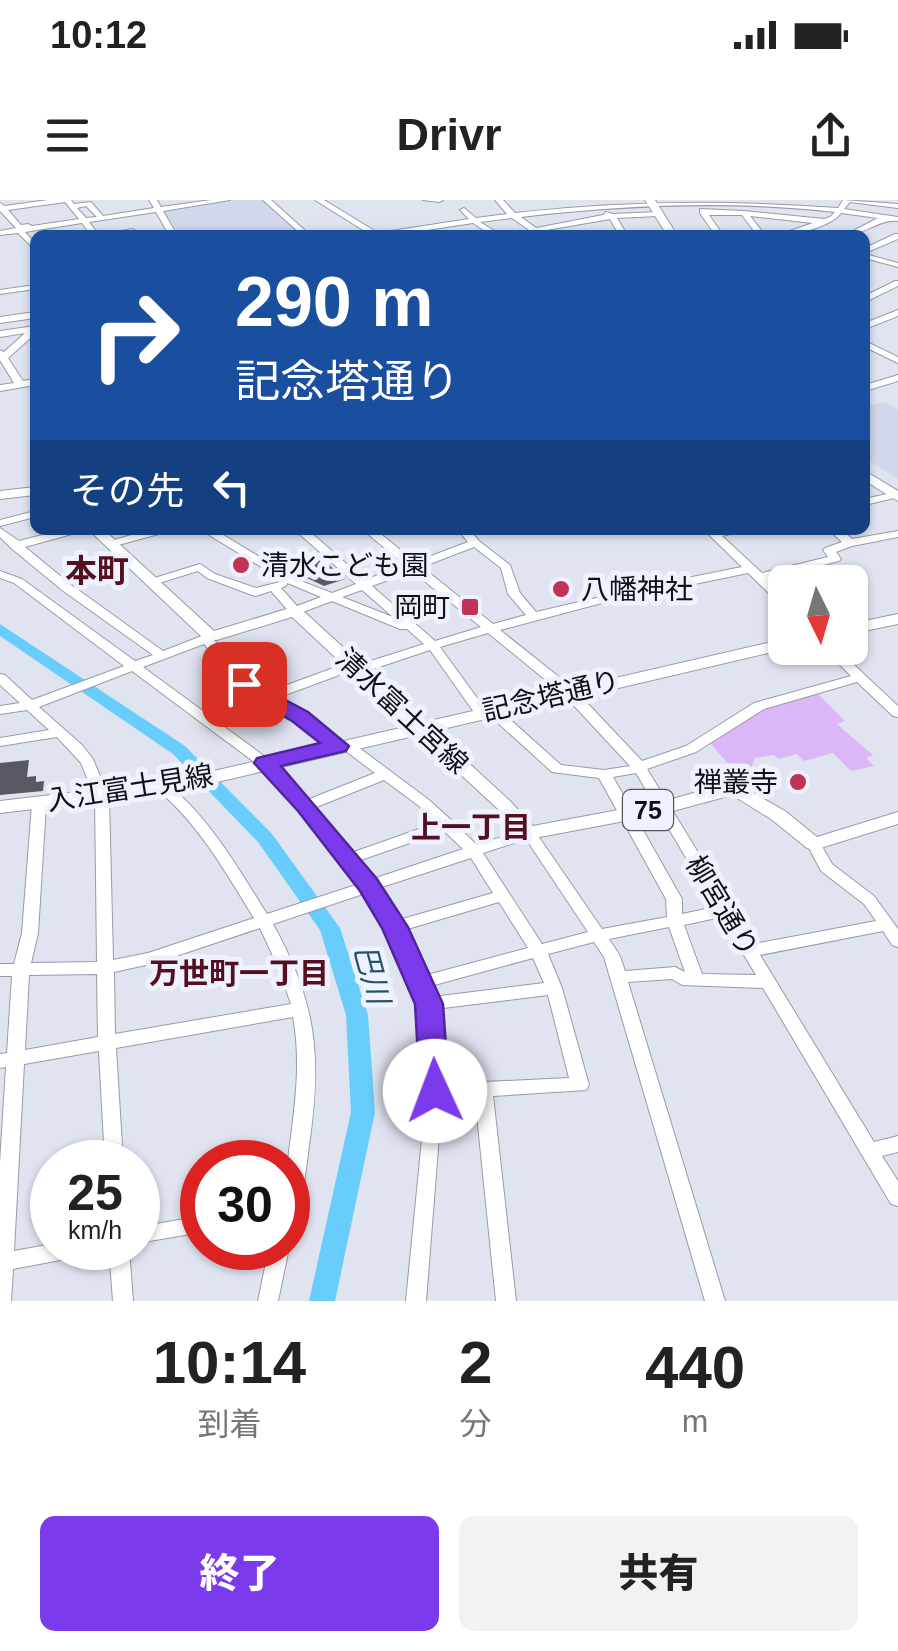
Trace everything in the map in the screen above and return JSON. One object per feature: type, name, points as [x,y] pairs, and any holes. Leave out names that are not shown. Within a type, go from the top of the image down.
[{"type":"main road","points":[[651,202],[669,230]]},
{"type":"main road","points":[[870,479],[896,496]]},
{"type":"main road","points":[[0,495],[30,492]]},
{"type":"main road","points":[[101,535],[209,638],[295,611]]},
{"type":"main road","name":"清水富士宮線","points":[[295,611],[504,805],[529,833]]},
{"type":"main road","points":[[868,625],[898,619]]},
{"type":"main road","name":"記念塔通り","points":[[262,763],[768,648]]},
{"type":"main road","name":"入江富士見線","points":[[0,808],[167,788],[262,763]]},
{"type":"main road","name":"75","points":[[529,833],[662,808],[734,788],[778,814],[814,844]]},
{"type":"main road","points":[[814,844],[898,818]]},
{"type":"street","points":[[74,209],[100,215],[199,200]]},
{"type":"street","points":[[0,232],[20,230],[29,218],[74,209],[226,200]]},
{"type":"street","points":[[267,200],[300,230]]},
{"type":"street","points":[[319,200],[369,230]]},
{"type":"street","points":[[428,200],[439,200]]},
{"type":"street","points":[[498,200],[534,230]]},
{"type":"street","points":[[558,200],[612,216],[621,230]]},
{"type":"street","points":[[577,206],[590,200]]},
{"type":"street","points":[[800,230],[828,222],[848,200],[898,208]]},
{"type":"street","points":[[696,201],[715,230]]},
{"type":"street","points":[[409,230],[577,206],[651,202],[772,202],[898,219]]},
{"type":"street","points":[[1,211],[12,217],[18,227],[29,218],[88,204],[100,215]]},
{"type":"street","points":[[156,205],[170,230]]},
{"type":"street","points":[[861,230],[898,208]]},
{"type":"street","points":[[63,224],[74,209]]},
{"type":"street","points":[[74,209],[91,230]]},
{"type":"street","points":[[464,210],[490,230]]},
{"type":"street","points":[[1,211],[63,224],[69,230]]},
{"type":"street","points":[[704,214],[744,213],[828,222]]},
{"type":"street","points":[[744,213],[757,230]]},
{"type":"street","points":[[555,230],[612,216],[658,214]]},
{"type":"street","points":[[29,218],[42,230]]},
{"type":"street","points":[[868,227],[898,234]]},
{"type":"street","points":[[20,230],[30,241]]},
{"type":"street","points":[[870,250],[898,234]]},
{"type":"street","points":[[870,255],[896,263]]},
{"type":"street","points":[[870,298],[898,284]]},
{"type":"street","points":[[0,292],[30,288]]},
{"type":"street","points":[[870,303],[897,314]]},
{"type":"street","points":[[870,324],[897,314]]},
{"type":"street","points":[[0,320],[30,316]]},
{"type":"street","points":[[0,334],[30,330]]},
{"type":"street","points":[[20,384],[2,355],[30,333]]},
{"type":"street","points":[[870,346],[896,357]]},
{"type":"street","points":[[870,352],[878,350]]},
{"type":"street","points":[[870,386],[898,378]]},
{"type":"street","points":[[0,388],[30,383]]},
{"type":"street","points":[[870,501],[896,496]]},
{"type":"street","points":[[0,524],[30,515]]},
{"type":"street","points":[[0,531],[161,655]]},
{"type":"street","points":[[204,720],[354,668],[533,616],[656,586],[836,559],[829,550],[898,534]]},
{"type":"street","points":[[15,546],[56,535]]},
{"type":"street","points":[[111,544],[144,535]]},
{"type":"street","points":[[216,535],[292,580],[418,633]]},
{"type":"street","points":[[307,535],[432,645],[486,711],[557,769],[604,774],[639,767],[691,749],[759,706],[860,678]]},
{"type":"street","name":"柳宮通り","points":[[375,535],[570,692],[639,767],[898,1198]]},
{"type":"street","points":[[469,535],[506,567],[514,594],[533,616]]},
{"type":"street","points":[[715,535],[768,584]]},
{"type":"street","points":[[840,535],[850,543]]},
{"type":"street","points":[[274,587],[295,611],[475,542]]},
{"type":"street","points":[[152,582],[200,566],[212,576],[256,592],[292,580]]},
{"type":"street","points":[[0,574],[18,581],[262,763],[306,806],[395,927],[429,1004],[435,1091],[416,1301]]},
{"type":"street","points":[[66,616],[92,605]]},
{"type":"street","points":[[0,710],[53,698],[209,638],[236,676],[262,698],[300,717],[386,774],[449,824],[474,851],[539,953],[554,988],[580,1085],[435,1091]]},
{"type":"street","points":[[846,665],[891,698],[898,714]]},
{"type":"street","points":[[0,678],[88,762],[102,798],[113,1140]]},
{"type":"street","points":[[0,742],[60,732]]},
{"type":"street","points":[[306,806],[386,774]]},
{"type":"street","points":[[604,774],[674,899],[676,922],[695,978]]},
{"type":"street","points":[[167,788],[193,814],[268,919],[290,970],[309,1049],[310,1083],[300,1140]]},
{"type":"street","points":[[1,1301],[7,1060],[30,933],[40,804]]},
{"type":"street","points":[[348,859],[449,824]]},
{"type":"street","points":[[0,970],[105,968],[150,959],[529,833],[599,935],[619,978],[715,1301]]},
{"type":"street","points":[[814,844],[826,868],[869,900],[898,940]]},
{"type":"street","points":[[395,927],[504,895]]},
{"type":"street","points":[[422,982],[599,935],[726,911]]},
{"type":"street","points":[[749,951],[886,924]]},
{"type":"street","points":[[619,978],[675,973],[682,979],[768,982]]},
{"type":"street","points":[[429,1004],[554,988]]},
{"type":"street","points":[[7,1060],[301,1010]]},
{"type":"street","points":[[482,1090],[506,1301]]},
{"type":"street","points":[[870,1151],[898,1144]]},
{"type":"street","points":[[1,1263],[30,1257]]},
{"type":"street","points":[[121,1270],[123,1301]]},
{"type":"street","points":[[268,1301],[274,1270]]},
{"type":"shaded area","points":[[233,200],[263,200],[297,230],[176,230],[165,212]]},
{"type":"shaded area","points":[[884,402],[898,409],[898,479],[870,461],[870,405]]},
{"type":"shaded area","points":[[816,692],[845,721],[837,724],[873,755],[866,758],[874,766],[851,771],[833,753],[804,761],[797,754],[779,759],[774,755],[755,758],[751,768],[736,773],[710,743],[760,710]]},
{"type":"building","points":[[320,557],[345,579],[324,586],[286,568]]},
{"type":"building","points":[[29,760],[27,777],[36,776],[36,782],[44,781],[43,791],[0,795],[0,763]]},
{"type":"waterway","name":"巴川","points":[[0,629],[179,750],[265,838],[330,928],[357,1015],[363,1112],[322,1301]]},
{"type":"place","name":"清水こども園","points":[[241,565]]},
{"type":"place","name":"八幡神社","points":[[561,589]]},
{"type":"place","name":"岡町","points":[[470,607]]},
{"type":"place","name":"禅叢寺","points":[[798,782]]},
{"type":"district","name":"本町","points":[[97,571]]},
{"type":"district","name":"上一丁目","points":[[471,827]]},
{"type":"district","name":"万世町一丁目","points":[[239,973]]},
{"type":"route","points":[[244,684],[300,717],[338,746],[265,763],[306,806],[368,885],[395,927],[429,1004],[435,1091]]}]
